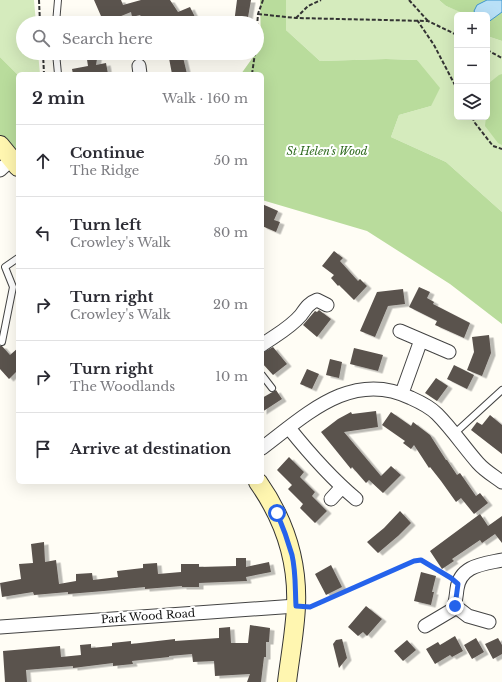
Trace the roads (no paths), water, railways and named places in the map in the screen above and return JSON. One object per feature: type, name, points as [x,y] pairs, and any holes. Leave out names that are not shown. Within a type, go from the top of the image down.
[{"type":"main road","points":[[0,145],[10,165]]},
{"type":"main road","points":[[259,484],[277,513],[286,535],[292,556],[296,606],[287,682]]},
{"type":"street","points":[[264,344],[290,327],[307,305],[317,300],[327,305]]},
{"type":"street","points":[[400,331],[449,352]]},
{"type":"street","points":[[402,393],[421,340]]},
{"type":"street","points":[[264,447],[318,406],[340,395],[368,388],[402,393],[418,401],[436,413],[455,433],[479,464],[502,482]]},
{"type":"street","points":[[289,428],[342,487],[356,499]]},
{"type":"street","points":[[331,499],[342,487]]},
{"type":"street","points":[[425,626],[447,613],[455,606],[458,584],[464,573],[477,565],[502,560]]},
{"type":"street","name":"Park Wood Road","points":[[0,626],[296,606]]},
{"type":"street","points":[[455,606],[468,616],[489,622]]},
{"type":"lane","points":[[57,16],[58,0]]},
{"type":"lane","points":[[57,60],[58,72]]},
{"type":"lane","points":[[2,342],[13,287],[6,267],[16,260]]},
{"type":"lane","points":[[264,378],[272,388]]},
{"type":"lane","points":[[455,433],[502,390]]},
{"type":"water","points":[[487,0],[502,0],[502,12],[490,21],[490,12],[474,12],[477,5]]},
{"type":"park label","name":"St Helen's Wood","points":[[327,151]]}]
